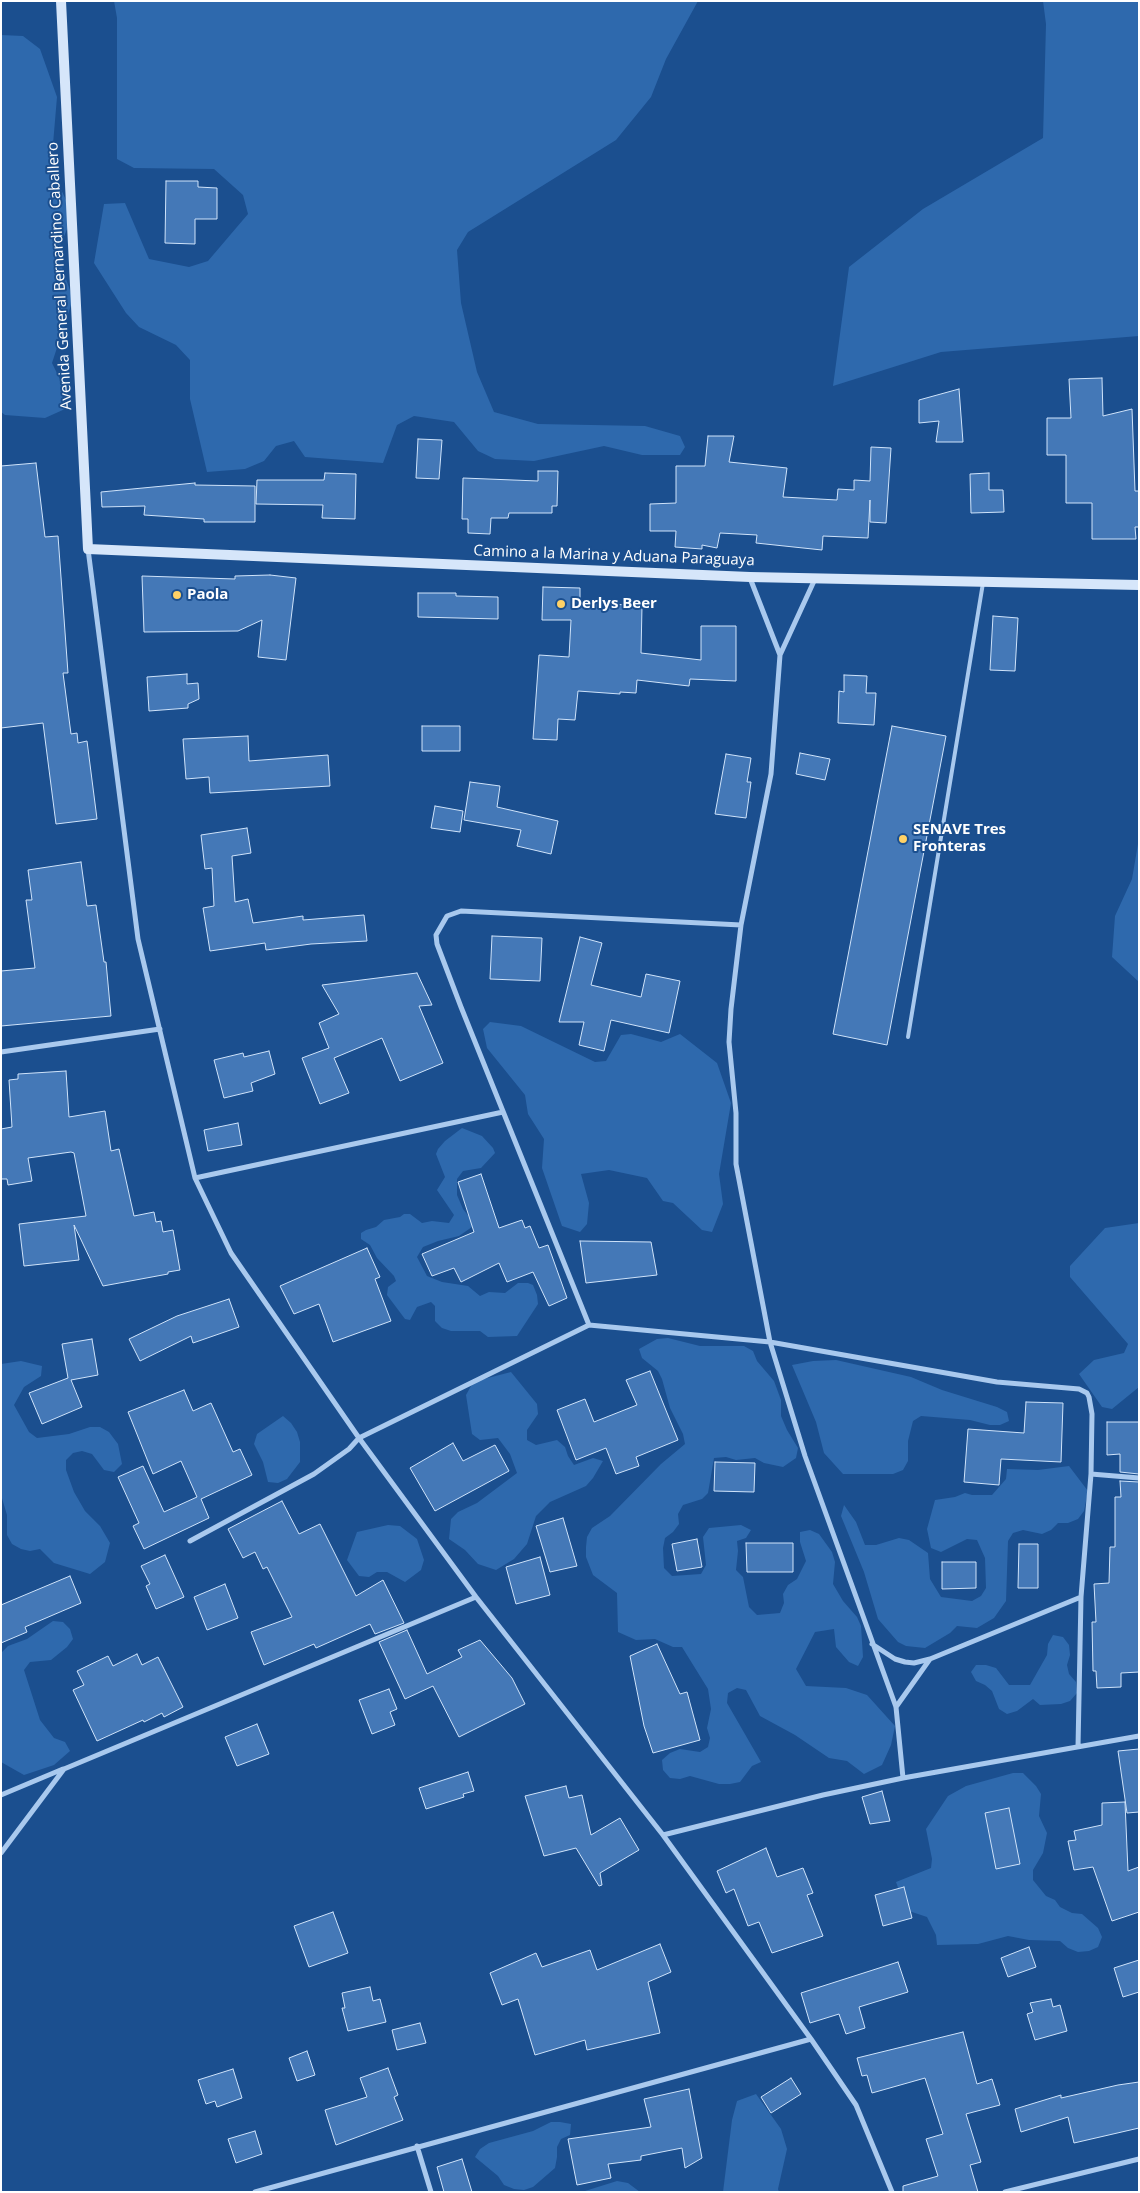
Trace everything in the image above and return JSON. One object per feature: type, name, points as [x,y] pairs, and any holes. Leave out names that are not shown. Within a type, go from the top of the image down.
[{"type":"street","name":"Avenida General Bernardino Caballero","points":[[61,1],[88,549]]},
{"type":"street","name":"Camino a la Marina y Aduana Paraguaya","points":[[88,549],[750,577],[1139,585]]},
{"type":"street","points":[[88,549],[138,939],[196,1178],[230,1253],[359,1438],[476,1597],[663,1834],[811,2038],[856,2105],[892,2192]]},
{"type":"street","points":[[750,577],[780,655]]},
{"type":"street","points":[[815,579],[780,655],[771,774],[741,925],[729,1042],[736,1113],[736,1164],[770,1342],[805,1456],[896,1707],[903,1778]]},
{"type":"street","points":[[588,1325],[437,944],[436,935],[447,916],[461,911],[741,925]]},
{"type":"street","points":[[1,1052],[160,1029]]},
{"type":"street","points":[[196,1178],[503,1112]]},
{"type":"street","points":[[190,1541],[314,1474],[349,1449],[359,1438],[588,1325],[770,1342],[997,1382],[1079,1389],[1087,1393],[1091,1401],[1091,1474],[1081,1597],[1078,1747]]},
{"type":"street","points":[[1091,1474],[1139,1478]]},
{"type":"street","points":[[1,1795],[476,1597]]},
{"type":"street","points":[[872,1644],[895,1660],[914,1663],[930,1659],[1081,1597]]},
{"type":"street","points":[[896,1707],[930,1659]]},
{"type":"street","points":[[663,1834],[822,1795],[903,1778],[1139,1736]]},
{"type":"street","points":[[1,1853],[64,1769]]},
{"type":"street","points":[[255,2192],[811,2038]]},
{"type":"street","points":[[417,2146],[431,2192]]},
{"type":"street","points":[[1005,2192],[1139,2159]]},
{"type":"lane","points":[[908,1037],[983,582]]},
{"type":"shaded area","points":[[114,1],[698,1],[666,59],[651,97],[616,140],[468,232],[457,250],[461,303],[477,372],[494,412],[538,424],[645,426],[680,436],[685,447],[680,455],[642,455],[604,446],[534,461],[495,459],[478,451],[454,422],[414,416],[397,425],[383,463],[305,457],[294,441],[276,446],[264,461],[245,469],[207,472],[190,399],[190,360],[176,345],[139,327],[126,313],[94,263],[104,204],[125,203],[149,259],[189,267],[208,261],[248,214],[243,195],[214,169],[134,168],[117,159],[117,18]]},
{"type":"shaded area","points":[[1043,1],[1139,1],[1139,336],[941,352],[833,386],[849,267],[923,209],[1043,138],[1046,24]]},
{"type":"shaded area","points":[[1,35],[23,36],[40,49],[57,97],[51,168],[73,215],[57,253],[73,299],[52,363],[70,400],[65,409],[45,418],[5,415],[1,412]]},
{"type":"shaded area","points":[[1139,838],[1139,982],[1112,957],[1115,916],[1132,879]]},
{"type":"shaded area","points":[[490,1022],[521,1026],[595,1062],[606,1061],[621,1035],[631,1034],[661,1042],[680,1034],[717,1063],[731,1103],[719,1174],[723,1204],[712,1232],[702,1230],[673,1203],[663,1201],[647,1178],[609,1170],[581,1174],[589,1203],[587,1224],[580,1232],[562,1226],[542,1168],[544,1139],[528,1114],[525,1095],[487,1048],[483,1029]]},
{"type":"shaded area","points":[[462,1128],[482,1136],[495,1153],[481,1168],[463,1171],[457,1179],[457,1195],[463,1209],[473,1222],[472,1227],[459,1236],[423,1247],[417,1257],[427,1276],[442,1282],[468,1286],[480,1296],[489,1292],[505,1293],[518,1283],[533,1285],[538,1304],[517,1336],[488,1337],[480,1331],[451,1331],[442,1328],[435,1321],[435,1306],[431,1302],[417,1307],[410,1320],[405,1319],[387,1295],[388,1287],[396,1281],[394,1276],[377,1258],[370,1245],[361,1239],[361,1233],[366,1230],[376,1227],[384,1220],[400,1217],[404,1214],[410,1214],[422,1223],[432,1221],[449,1223],[454,1215],[437,1190],[445,1177],[436,1154],[445,1141]]},
{"type":"shaded area","points":[[1139,1223],[1139,1387],[1112,1409],[1102,1407],[1079,1374],[1094,1360],[1124,1353],[1128,1344],[1070,1277],[1070,1266],[1105,1228]]},
{"type":"shaded area","points":[[668,1338],[700,1346],[744,1346],[753,1351],[757,1361],[774,1381],[781,1400],[781,1416],[798,1448],[796,1458],[783,1467],[764,1463],[755,1458],[736,1460],[726,1457],[714,1458],[708,1493],[702,1499],[683,1505],[678,1514],[679,1524],[665,1538],[663,1548],[664,1568],[672,1576],[701,1574],[706,1565],[703,1537],[709,1528],[741,1525],[751,1530],[746,1538],[737,1541],[736,1570],[743,1577],[749,1607],[757,1615],[780,1613],[784,1603],[783,1594],[788,1585],[797,1579],[806,1561],[800,1542],[800,1532],[810,1530],[819,1534],[832,1552],[835,1562],[833,1584],[843,1601],[857,1617],[861,1626],[863,1657],[858,1666],[849,1662],[836,1647],[834,1629],[815,1632],[796,1669],[806,1686],[846,1688],[867,1695],[895,1726],[891,1745],[882,1765],[864,1774],[847,1761],[829,1758],[795,1735],[760,1716],[746,1690],[737,1688],[728,1693],[727,1703],[761,1762],[752,1766],[740,1782],[730,1784],[719,1784],[690,1776],[680,1779],[670,1778],[663,1770],[662,1760],[670,1753],[680,1749],[700,1752],[708,1747],[710,1738],[707,1728],[711,1709],[708,1689],[682,1647],[673,1647],[655,1639],[636,1640],[618,1632],[617,1593],[593,1575],[586,1557],[586,1547],[587,1537],[592,1528],[610,1516],[661,1464],[685,1444],[683,1434],[670,1408],[662,1379],[658,1371],[642,1358],[639,1349],[657,1339]]},
{"type":"shaded area","points":[[836,1360],[911,1377],[942,1390],[997,1407],[1007,1412],[1009,1421],[1000,1425],[990,1425],[970,1420],[921,1416],[913,1421],[908,1441],[908,1461],[903,1470],[893,1474],[843,1474],[824,1453],[816,1422],[792,1365],[813,1361]]},
{"type":"shaded area","points":[[21,1361],[42,1366],[41,1376],[24,1387],[14,1405],[29,1432],[37,1438],[69,1434],[90,1427],[100,1427],[109,1432],[118,1444],[122,1464],[114,1472],[104,1470],[92,1454],[82,1451],[73,1453],[66,1460],[66,1470],[74,1492],[85,1511],[100,1526],[110,1543],[105,1562],[90,1574],[54,1563],[40,1549],[30,1551],[21,1549],[12,1544],[7,1535],[7,1515],[1,1495],[1,1364]]},
{"type":"shaded area","points":[[511,1372],[537,1404],[538,1414],[527,1430],[527,1440],[536,1445],[557,1440],[565,1447],[574,1465],[593,1458],[603,1461],[586,1486],[550,1502],[536,1516],[527,1544],[514,1559],[496,1570],[478,1564],[465,1550],[449,1539],[451,1519],[458,1512],[477,1503],[517,1473],[510,1454],[498,1438],[480,1440],[472,1434],[466,1395],[471,1386],[480,1380]]},
{"type":"shaded area","points":[[283,1416],[297,1432],[300,1442],[300,1462],[287,1479],[278,1483],[268,1482],[263,1462],[254,1444],[257,1434]]},
{"type":"shaded area","points":[[1069,1466],[1088,1491],[1084,1511],[1078,1519],[1068,1523],[1058,1523],[1051,1530],[1042,1534],[1023,1530],[1013,1533],[1008,1541],[1006,1601],[994,1618],[977,1628],[957,1626],[950,1633],[925,1648],[906,1646],[898,1642],[878,1619],[864,1572],[841,1516],[844,1505],[856,1522],[865,1545],[876,1545],[899,1538],[909,1540],[928,1553],[930,1579],[941,1597],[972,1601],[981,1596],[986,1588],[985,1558],[977,1540],[967,1539],[941,1552],[931,1548],[927,1529],[935,1500],[955,1497],[965,1493],[992,1495],[1006,1479],[1007,1469],[1038,1470]]},
{"type":"shaded area","points":[[388,1525],[400,1526],[417,1539],[424,1560],[421,1570],[405,1582],[387,1572],[377,1572],[369,1577],[359,1576],[347,1560],[357,1532]]},
{"type":"shaded area","points":[[53,1621],[63,1622],[70,1629],[73,1639],[67,1647],[51,1660],[30,1662],[24,1670],[40,1720],[54,1738],[65,1742],[70,1751],[54,1765],[24,1775],[1,1762],[1,1653],[8,1646],[27,1639]]},
{"type":"shaded area","points":[[1053,1635],[1063,1637],[1069,1645],[1070,1655],[1067,1665],[1069,1674],[1076,1682],[1077,1693],[1070,1701],[1061,1704],[1040,1705],[1033,1699],[1017,1711],[1007,1714],[999,1709],[992,1691],[976,1681],[971,1672],[976,1665],[996,1668],[1009,1685],[1030,1685],[1047,1655],[1048,1644]]},
{"type":"shaded area","points":[[1013,1773],[1023,1773],[1041,1794],[1039,1816],[1047,1833],[1043,1853],[1033,1870],[1033,1880],[1046,1896],[1055,1900],[1060,1907],[1072,1913],[1082,1914],[1098,1928],[1102,1937],[1098,1947],[1089,1951],[1078,1952],[1068,1948],[1060,1941],[1029,1940],[1008,1936],[978,1944],[937,1945],[936,1935],[927,1917],[906,1910],[896,1882],[931,1868],[932,1859],[926,1829],[948,1796],[966,1786]]},
{"type":"shaded area","points":[[756,2094],[781,2129],[787,2149],[778,2189],[779,2192],[723,2192],[732,2120],[737,2101]]},
{"type":"shaded area","points":[[551,2122],[571,2124],[570,2135],[561,2139],[557,2147],[555,2168],[533,2187],[524,2190],[504,2185],[498,2176],[475,2157],[480,2149],[489,2143],[533,2131]]},
{"type":"shaded area","points":[[617,2181],[628,2183],[640,2192],[573,2192],[585,2191]]},
{"type":"building","points":[[166,181],[198,181],[198,187],[217,188],[217,219],[195,219],[195,244],[165,243]]},
{"type":"building","points":[[1102,378],[1103,416],[1132,409],[1135,491],[1139,491],[1139,527],[1135,527],[1136,539],[1092,539],[1092,503],[1066,503],[1066,455],[1047,455],[1047,418],[1071,418],[1069,379]]},
{"type":"building","points":[[959,389],[963,442],[936,442],[939,421],[919,423],[919,400]]},
{"type":"building","points":[[708,436],[734,436],[729,462],[787,468],[783,497],[837,500],[838,489],[854,490],[854,480],[870,481],[871,447],[891,448],[886,523],[870,522],[870,500],[868,538],[823,536],[822,550],[756,543],[757,535],[720,533],[717,548],[702,545],[702,549],[675,547],[676,531],[650,531],[650,504],[676,503],[676,466],[705,466]]},
{"type":"building","points":[[418,439],[442,440],[439,479],[416,478]]},
{"type":"building","points":[[36,463],[45,537],[58,536],[68,673],[63,673],[71,734],[77,733],[78,743],[87,741],[97,819],[56,824],[43,723],[1,728],[1,466]]},
{"type":"building","points":[[538,471],[558,471],[557,506],[552,506],[552,513],[509,513],[508,518],[491,518],[490,534],[468,533],[468,519],[462,519],[463,478],[538,481]]},
{"type":"building","points":[[325,473],[356,474],[355,519],[322,518],[323,505],[256,504],[257,480],[324,480]]},
{"type":"building","points":[[989,473],[989,490],[1003,490],[1004,512],[971,513],[970,474]]},
{"type":"building","points":[[195,483],[195,485],[255,486],[255,522],[204,522],[204,519],[144,515],[145,506],[102,507],[101,492]]},
{"type":"building","points":[[270,575],[296,578],[286,660],[258,657],[262,620],[238,631],[144,632],[142,576],[235,579],[235,576]]},
{"type":"building","points":[[543,587],[580,588],[580,602],[642,606],[641,653],[701,660],[701,626],[736,626],[736,681],[690,679],[689,686],[637,680],[636,693],[620,692],[620,694],[578,691],[575,720],[558,719],[557,740],[533,739],[539,655],[569,657],[571,620],[542,620]]},
{"type":"building","points":[[418,593],[456,593],[456,596],[498,597],[498,619],[418,617]]},
{"type":"building","points":[[993,616],[1018,618],[1015,671],[990,670]]},
{"type":"building","points":[[187,674],[187,684],[198,683],[199,699],[188,704],[188,708],[149,711],[147,677]]},
{"type":"building","points":[[844,675],[867,676],[866,693],[876,693],[874,725],[838,723],[839,691],[844,692]]},
{"type":"building","points":[[422,726],[460,726],[460,751],[422,751]]},
{"type":"building","points":[[892,726],[946,736],[887,1045],[833,1034]]},
{"type":"building","points":[[248,736],[249,761],[328,755],[330,786],[210,793],[209,777],[186,779],[183,739]]},
{"type":"building","points":[[800,753],[830,759],[825,780],[796,774]]},
{"type":"building","points":[[726,754],[751,758],[747,782],[751,782],[746,818],[715,814]]},
{"type":"building","points":[[470,782],[500,786],[497,807],[558,821],[551,854],[517,846],[521,830],[464,820]]},
{"type":"building","points":[[435,806],[463,811],[460,832],[431,828]]},
{"type":"building","points":[[247,828],[251,853],[232,856],[235,902],[248,899],[253,923],[303,916],[303,920],[364,915],[367,941],[311,944],[266,950],[265,943],[210,951],[203,908],[214,906],[212,868],[205,869],[201,835]]},
{"type":"building","points":[[81,862],[87,906],[96,905],[104,962],[106,962],[111,1016],[1,1026],[1,971],[35,968],[26,900],[32,900],[28,870]]},
{"type":"building","points":[[492,936],[542,938],[540,981],[490,979]]},
{"type":"building","points":[[580,937],[602,943],[591,985],[641,997],[646,974],[680,981],[669,1033],[611,1020],[604,1051],[579,1045],[584,1022],[559,1022]]},
{"type":"building","points":[[417,973],[432,1005],[419,1006],[443,1063],[400,1081],[382,1038],[334,1058],[349,1093],[320,1104],[302,1058],[329,1048],[319,1023],[339,1014],[322,985]]},
{"type":"building","points":[[269,1051],[275,1074],[251,1083],[253,1091],[224,1098],[214,1060],[243,1053],[244,1057]]},
{"type":"building","points":[[66,1071],[69,1117],[105,1111],[111,1151],[119,1149],[134,1216],[154,1212],[156,1222],[161,1221],[163,1232],[173,1230],[180,1270],[103,1286],[74,1225],[79,1260],[24,1266],[19,1224],[86,1216],[74,1153],[28,1158],[32,1181],[8,1185],[7,1179],[1,1179],[1,1129],[12,1127],[9,1080],[18,1079],[18,1074]]},
{"type":"building","points":[[238,1123],[242,1145],[208,1151],[204,1130]]},
{"type":"building","points":[[481,1174],[499,1228],[522,1220],[525,1228],[530,1226],[539,1248],[548,1245],[567,1298],[549,1306],[533,1272],[507,1282],[499,1263],[461,1282],[454,1268],[432,1276],[422,1254],[474,1232],[458,1182]]},
{"type":"building","points":[[580,1241],[651,1242],[657,1275],[586,1283]]},
{"type":"building","points":[[367,1248],[380,1277],[375,1279],[391,1321],[333,1342],[319,1304],[294,1314],[280,1286]]},
{"type":"building","points":[[229,1299],[239,1327],[193,1343],[191,1336],[140,1361],[129,1339],[177,1316]]},
{"type":"building","points":[[92,1339],[98,1375],[71,1380],[82,1407],[42,1424],[29,1393],[68,1378],[62,1344]]},
{"type":"building","points":[[650,1371],[678,1440],[636,1457],[639,1466],[616,1474],[606,1448],[576,1460],[557,1410],[585,1399],[594,1422],[637,1405],[626,1380]]},
{"type":"building","points":[[184,1390],[193,1411],[211,1403],[233,1452],[240,1449],[252,1475],[201,1499],[209,1518],[144,1549],[133,1526],[139,1523],[118,1477],[143,1466],[164,1512],[197,1497],[181,1461],[153,1474],[128,1412]]},
{"type":"building","points":[[1026,1402],[1063,1403],[1061,1462],[1001,1459],[999,1485],[964,1482],[968,1429],[1024,1433]]},
{"type":"building","points":[[1107,1422],[1139,1422],[1139,1474],[1120,1472],[1120,1454],[1107,1455]]},
{"type":"building","points":[[453,1443],[463,1461],[495,1445],[509,1471],[435,1511],[410,1468]]},
{"type":"building","points":[[715,1462],[755,1463],[754,1492],[714,1491]]},
{"type":"building","points":[[1120,1481],[1139,1482],[1139,1672],[1121,1673],[1121,1687],[1097,1688],[1096,1671],[1093,1671],[1092,1622],[1096,1622],[1094,1584],[1109,1583],[1110,1547],[1115,1547],[1115,1497],[1121,1497]]},
{"type":"building","points":[[282,1501],[299,1534],[320,1524],[356,1596],[383,1580],[404,1623],[375,1634],[370,1624],[316,1648],[314,1644],[264,1665],[251,1632],[292,1617],[267,1567],[263,1569],[255,1552],[243,1558],[228,1529]]},
{"type":"building","points":[[563,1518],[577,1566],[550,1572],[536,1526]]},
{"type":"building","points":[[697,1539],[702,1567],[677,1571],[672,1544]]},
{"type":"building","points":[[746,1543],[793,1543],[793,1572],[747,1572]]},
{"type":"building","points":[[1019,1544],[1038,1544],[1038,1588],[1018,1588]]},
{"type":"building","points":[[165,1555],[184,1597],[156,1609],[146,1586],[150,1584],[141,1566]]},
{"type":"building","points":[[540,1557],[550,1595],[516,1604],[506,1567]]},
{"type":"building","points":[[942,1562],[976,1562],[976,1588],[942,1589]]},
{"type":"building","points":[[70,1576],[81,1603],[25,1627],[27,1632],[1,1643],[1,1605]]},
{"type":"building","points":[[225,1584],[238,1618],[207,1630],[194,1597]]},
{"type":"building","points":[[407,1630],[427,1674],[462,1657],[458,1650],[480,1640],[512,1678],[525,1704],[459,1737],[433,1686],[405,1699],[379,1642]]},
{"type":"building","points":[[657,1644],[680,1694],[687,1692],[700,1740],[653,1753],[644,1726],[630,1656]]},
{"type":"building","points":[[137,1654],[142,1665],[158,1657],[183,1707],[164,1717],[162,1713],[144,1722],[143,1720],[97,1741],[73,1690],[84,1685],[77,1671],[108,1656],[113,1666]]},
{"type":"building","points":[[389,1689],[397,1709],[390,1712],[395,1725],[372,1734],[359,1700]]},
{"type":"building","points":[[257,1724],[269,1754],[237,1766],[225,1737]]},
{"type":"building","points":[[1139,1749],[1139,1812],[1127,1813],[1118,1751]]},
{"type":"building","points":[[468,1772],[474,1791],[463,1794],[464,1797],[426,1809],[419,1788]]},
{"type":"building","points":[[566,1786],[569,1798],[582,1795],[591,1835],[620,1818],[639,1850],[600,1873],[602,1885],[599,1886],[576,1848],[544,1856],[525,1796]]},
{"type":"building","points":[[882,1791],[890,1821],[870,1824],[862,1797]]},
{"type":"building","points":[[1125,1802],[1128,1871],[1139,1867],[1139,1912],[1112,1921],[1093,1867],[1074,1870],[1068,1841],[1076,1840],[1074,1831],[1102,1825],[1102,1803]]},
{"type":"building","points":[[1009,1808],[1020,1864],[996,1869],[985,1813]]},
{"type":"building","points":[[766,1848],[777,1877],[803,1868],[813,1893],[807,1895],[823,1936],[772,1953],[759,1922],[748,1926],[734,1889],[726,1893],[717,1871]]},
{"type":"building","points":[[904,1887],[912,1918],[883,1926],[875,1895]]},
{"type":"building","points":[[333,1912],[348,1953],[309,1967],[294,1926]]},
{"type":"building","points":[[660,1944],[671,1972],[648,1982],[660,2033],[587,2050],[585,2040],[535,2055],[518,1999],[502,2005],[490,1973],[536,1953],[542,1967],[590,1950],[597,1970]]},
{"type":"building","points":[[1029,1947],[1036,1967],[1008,1977],[1001,1958]]},
{"type":"building","points":[[1139,1960],[1139,1992],[1123,1997],[1114,1968]]},
{"type":"building","points":[[898,1962],[908,1992],[859,2007],[865,2028],[846,2034],[839,2014],[810,2023],[801,1993]]},
{"type":"building","points":[[370,1987],[373,2001],[380,1999],[386,2022],[348,2031],[342,2008],[345,2008],[342,1993]]},
{"type":"building","points":[[1051,1999],[1053,2007],[1060,2005],[1067,2031],[1035,2040],[1027,2014],[1033,2012],[1030,2003]]},
{"type":"building","points":[[420,2023],[426,2043],[397,2050],[392,2030]]},
{"type":"building","points":[[963,2032],[977,2084],[992,2079],[1000,2105],[966,2114],[981,2162],[970,2165],[978,2192],[903,2192],[903,2186],[938,2176],[926,2139],[943,2134],[925,2078],[872,2093],[867,2075],[862,2076],[857,2058]]},
{"type":"building","points":[[307,2051],[315,2075],[297,2081],[289,2058]]},
{"type":"building","points":[[388,2068],[398,2095],[394,2097],[403,2120],[336,2145],[325,2110],[367,2097],[360,2078]]},
{"type":"building","points":[[233,2069],[242,2098],[217,2107],[215,2101],[206,2104],[198,2080]]},
{"type":"building","points":[[791,2078],[801,2094],[771,2113],[761,2097]]},
{"type":"building","points":[[1139,2082],[1139,2128],[1074,2143],[1068,2117],[1021,2132],[1015,2109],[1061,2095],[1061,2098]]},
{"type":"building","points":[[689,2089],[702,2158],[685,2168],[682,2148],[641,2156],[641,2160],[608,2164],[611,2178],[577,2185],[568,2139],[651,2127],[644,2099]]},
{"type":"building","points":[[255,2131],[262,2154],[236,2163],[228,2139]]},
{"type":"building","points":[[462,2159],[472,2192],[444,2192],[437,2167]]},
{"type":"place","name":"Paola","points":[[177,595]]},
{"type":"place","name":"Derlys Beer","points":[[561,604]]},
{"type":"place","name":"SENAVE Tres Fronteras","points":[[903,839]]}]
